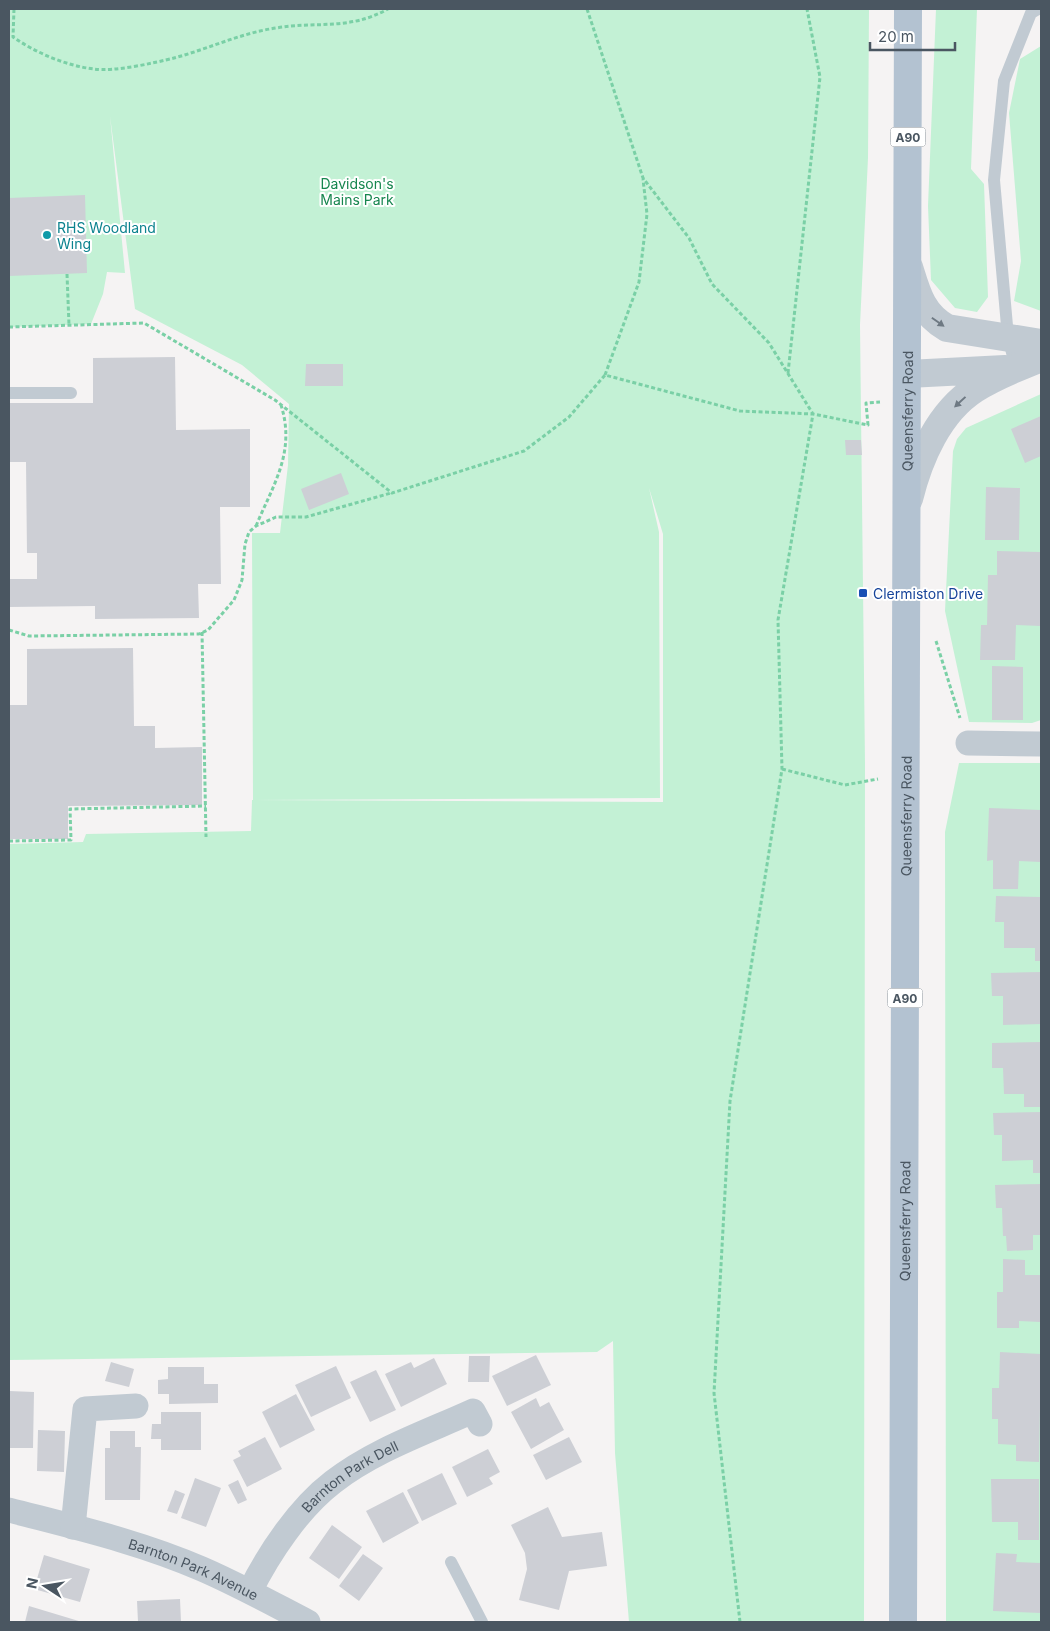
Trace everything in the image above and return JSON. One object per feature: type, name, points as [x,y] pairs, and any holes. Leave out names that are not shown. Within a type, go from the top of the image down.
[{"type":"main road","name":"Queensferry Road","points":[[904,1622],[908,9]]},
{"type":"street","points":[[908,265],[923,308],[934,321],[947,328],[1041,343]]},
{"type":"street","points":[[906,510],[920,462],[931,440],[958,403],[974,390],[1016,368],[1041,358]]},
{"type":"street","points":[[908,374],[1016,368]]},
{"type":"street","points":[[968,743],[1041,744]]},
{"type":"street","points":[[73,1527],[85,1408],[136,1406]]},
{"type":"street","name":"Barnton Park Dell","points":[[250,1591],[264,1564],[314,1498],[334,1481],[368,1459],[473,1411],[480,1424]]},
{"type":"street","name":"Barnton Park Avenue","points":[[9,1510],[139,1545],[201,1568],[250,1591],[272,1614],[308,1622]]},
{"type":"lane","points":[[1016,368],[1008,337],[994,180],[1004,82],[1034,10]]},
{"type":"lane","points":[[9,393],[71,393]]},
{"type":"lane","points":[[451,1562],[482,1622]]},
{"type":"path","points":[[14,9],[13,37],[35,52],[95,69],[133,66],[174,58],[213,44],[277,27],[328,26],[373,17],[388,9]]},
{"type":"path","points":[[9,630],[29,636],[202,632],[208,630],[234,600],[242,580],[249,532],[256,526],[276,517],[306,516],[392,493],[524,451],[569,417],[605,375],[639,282],[648,214],[643,178],[587,9]]},
{"type":"path","points":[[788,374],[820,77],[806,9]]},
{"type":"path","points":[[643,178],[688,238],[712,284],[769,343],[813,414],[778,620],[782,769],[730,1101],[714,1393],[740,1622]]},
{"type":"path","points":[[67,274],[68,325]]},
{"type":"path","points":[[9,327],[144,323],[281,405],[392,493]]},
{"type":"path","points":[[605,375],[740,411],[813,414]]},
{"type":"path","points":[[256,526],[280,474],[286,443],[287,422],[281,405]]},
{"type":"path","points":[[202,632],[206,837]]},
{"type":"path","points":[[782,769],[845,785],[906,774]]},
{"type":"path","points":[[9,841],[71,840],[70,809],[206,806]]},
{"type":"green space","name":"Davidson's Mains Park","points":[[9,9],[869,9],[868,158],[860,325],[865,763],[864,1622],[629,1622],[615,1453],[613,1341],[597,1352],[9,1360],[9,844],[83,842],[86,834],[251,831],[252,800],[663,802],[663,534],[649,488],[659,532],[660,798],[253,800],[252,533],[280,533],[288,465],[289,404],[242,365],[135,309],[110,116],[125,273],[107,272],[103,294],[91,324],[9,327]]},
{"type":"green space","points":[[936,9],[977,9],[971,169],[984,184],[988,297],[977,312],[955,308],[931,280],[928,206]]},
{"type":"green space","points":[[1041,46],[1041,311],[1014,301],[1021,261],[1009,113],[1020,59]]},
{"type":"green space","points":[[1041,394],[1041,720],[1032,723],[969,722],[945,611],[953,451],[957,439],[966,428]]},
{"type":"green space","points":[[959,763],[1041,763],[1041,1622],[946,1622],[945,832]]},
{"type":"building","name":"RHS Woodland Wing","points":[[85,195],[87,273],[9,276],[9,198]]},
{"type":"building","points":[[175,357],[176,430],[250,429],[250,507],[220,507],[221,584],[198,584],[199,618],[95,619],[95,606],[9,607],[9,579],[37,579],[37,553],[27,553],[26,462],[9,462],[9,403],[93,403],[93,358]]},
{"type":"building","points":[[306,364],[343,364],[343,386],[305,386]]},
{"type":"building","points":[[1041,416],[1041,456],[1025,463],[1011,429]]},
{"type":"building","points":[[845,440],[861,440],[862,455],[846,455]]},
{"type":"building","points":[[341,473],[349,494],[309,510],[301,489]]},
{"type":"building","points":[[986,487],[1020,488],[1019,540],[985,540]]},
{"type":"building","points":[[997,551],[1041,552],[1041,626],[1016,625],[1015,660],[980,660],[981,625],[987,625],[988,575],[997,575]]},
{"type":"building","points":[[133,648],[134,726],[155,726],[155,748],[202,747],[202,805],[68,806],[68,839],[9,839],[9,705],[27,705],[27,649]]},
{"type":"building","points":[[992,666],[1023,667],[1023,720],[992,720]]},
{"type":"building","points":[[989,808],[1041,810],[1041,862],[1019,861],[1018,889],[993,889],[993,860],[987,861]]},
{"type":"building","points":[[996,896],[1041,897],[1041,961],[1035,961],[1035,948],[1004,948],[1004,922],[995,922]]},
{"type":"building","points":[[1041,972],[1041,1024],[1003,1025],[1003,996],[992,996],[991,973]]},
{"type":"building","points":[[1041,1042],[1041,1107],[1024,1107],[1024,1094],[1004,1094],[1003,1068],[992,1068],[992,1043]]},
{"type":"building","points":[[1041,1112],[1041,1173],[1033,1173],[1033,1160],[1002,1161],[1002,1135],[994,1135],[993,1113]]},
{"type":"building","points":[[1041,1184],[1041,1235],[1033,1235],[1033,1250],[1007,1251],[1006,1236],[1003,1236],[1002,1208],[996,1208],[995,1185]]},
{"type":"building","points":[[1003,1259],[1025,1260],[1025,1275],[1041,1275],[1041,1322],[1019,1321],[1019,1328],[997,1328],[997,1292],[1003,1292]]},
{"type":"building","points":[[1000,1352],[1041,1354],[1039,1462],[1016,1461],[1016,1445],[998,1444],[998,1419],[992,1419],[992,1388],[999,1388]]},
{"type":"building","points":[[536,1355],[551,1385],[507,1406],[492,1376]]},
{"type":"building","points":[[469,1356],[490,1356],[489,1382],[468,1382]]},
{"type":"building","points":[[434,1358],[447,1384],[401,1407],[385,1374],[411,1362],[414,1368]]},
{"type":"building","points":[[111,1362],[134,1369],[129,1387],[105,1381]]},
{"type":"building","points":[[336,1366],[351,1398],[311,1417],[295,1385]]},
{"type":"building","points":[[168,1367],[204,1367],[204,1384],[218,1384],[218,1403],[169,1404],[169,1394],[158,1394],[158,1380],[168,1379]]},
{"type":"building","points":[[376,1370],[396,1410],[370,1422],[350,1382]]},
{"type":"building","points":[[9,1391],[34,1392],[33,1448],[9,1448]]},
{"type":"building","points":[[296,1394],[315,1430],[280,1448],[262,1412]]},
{"type":"building","points":[[536,1398],[540,1407],[549,1402],[564,1430],[531,1449],[511,1412]]},
{"type":"building","points":[[161,1412],[201,1412],[201,1450],[161,1450],[161,1439],[151,1439],[152,1424],[161,1424]]},
{"type":"building","points":[[38,1430],[65,1431],[64,1472],[37,1471]]},
{"type":"building","points":[[110,1431],[135,1431],[135,1447],[141,1447],[140,1500],[105,1500],[105,1448],[110,1448]]},
{"type":"building","points":[[265,1437],[282,1469],[247,1487],[233,1460],[241,1456],[238,1451]]},
{"type":"building","points":[[569,1437],[582,1462],[546,1480],[533,1455]]},
{"type":"building","points":[[488,1449],[500,1472],[489,1478],[493,1484],[467,1497],[452,1467]]},
{"type":"building","points":[[442,1473],[457,1504],[422,1521],[407,1490]]},
{"type":"building","points":[[195,1478],[221,1488],[206,1527],[181,1518]]},
{"type":"building","points":[[991,1479],[1039,1479],[1039,1540],[1018,1540],[1018,1522],[992,1522]]},
{"type":"building","points":[[238,1480],[247,1500],[238,1504],[228,1485]]},
{"type":"building","points":[[175,1490],[185,1494],[177,1514],[167,1511]]},
{"type":"building","points":[[403,1492],[419,1523],[383,1543],[366,1511]]},
{"type":"building","points":[[548,1507],[562,1537],[602,1532],[607,1566],[569,1571],[559,1610],[519,1600],[527,1569],[525,1553],[511,1525]]},
{"type":"building","points":[[332,1525],[362,1547],[339,1579],[309,1558]]},
{"type":"building","points":[[996,1553],[1017,1554],[1016,1562],[1041,1563],[1041,1613],[993,1611]]},
{"type":"building","points":[[363,1554],[383,1568],[359,1601],[339,1586]]},
{"type":"building","points":[[44,1555],[90,1569],[80,1602],[34,1589]]},
{"type":"building","points":[[180,1599],[181,1622],[138,1622],[137,1601]]},
{"type":"building","points":[[29,1606],[82,1622],[25,1622]]},
{"type":"place","name":"RHS Woodland Wing","points":[[47,235]]},
{"type":"place","name":"Clermiston Drive","points":[[863,593]]}]
